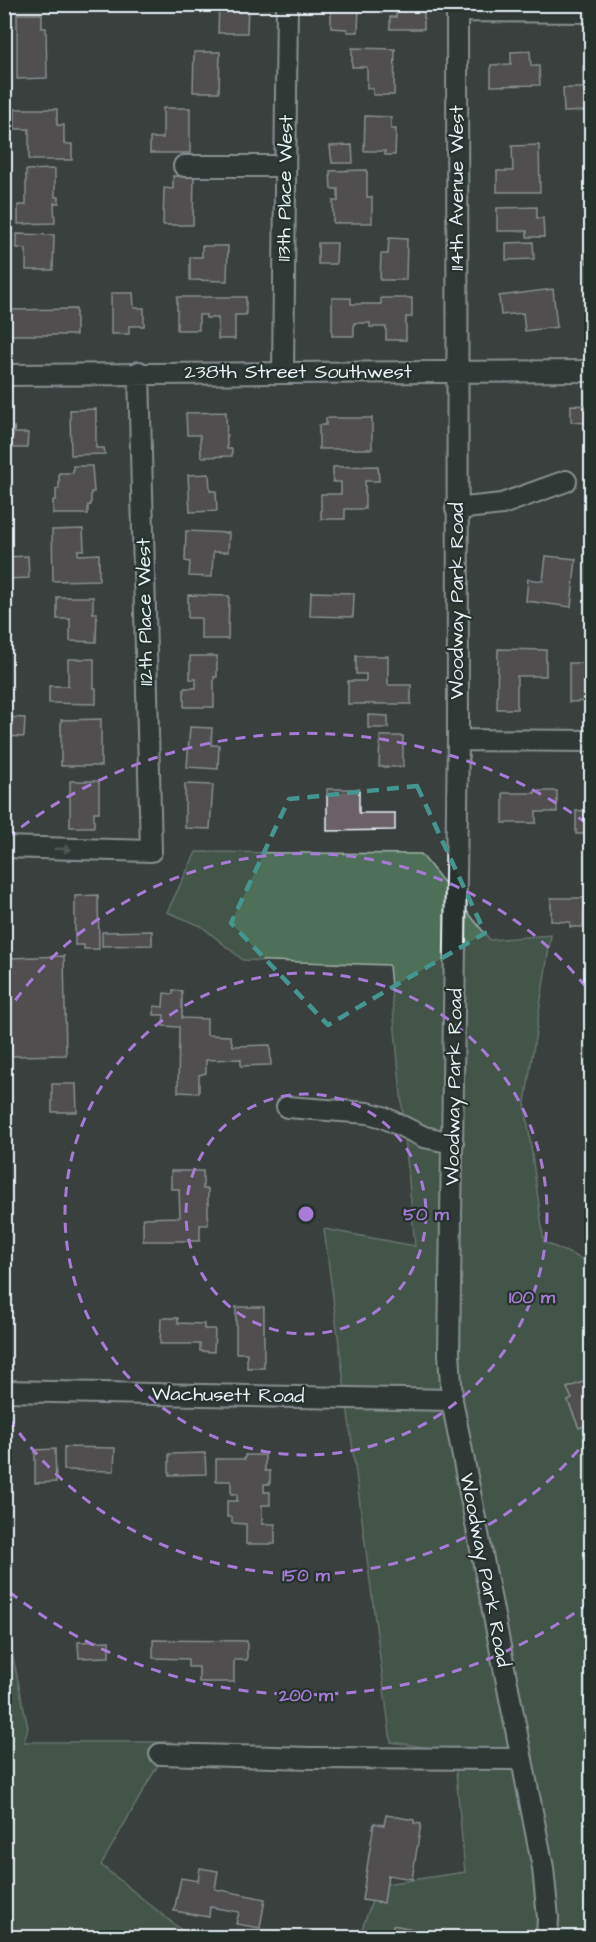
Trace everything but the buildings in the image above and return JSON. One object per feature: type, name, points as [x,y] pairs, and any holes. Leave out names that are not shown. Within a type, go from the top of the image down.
[{"type":"street","name":"113th Place West","points":[[284,372],[287,4]]},
{"type":"street","points":[[457,8],[591,12]]},
{"type":"street","name":"114th Avenue West","points":[[457,8],[457,371]]},
{"type":"street","points":[[184,166],[285,166]]},
{"type":"street","name":"238th Street Southwest","points":[[4,375],[140,372],[591,370]]},
{"type":"street","name":"Woodway Park Road","points":[[457,371],[458,740],[449,1353],[452,1400],[543,1868],[548,1918],[547,1938]]},
{"type":"street","name":"112th Place West","points":[[4,847],[151,851],[140,372]]},
{"type":"street","points":[[456,509],[502,504],[566,481]]},
{"type":"street","points":[[458,740],[591,741]]},
{"type":"street","points":[[287,1107],[368,1113],[383,1117],[424,1137],[453,1143]]},
{"type":"street","name":"Wachusett Road","points":[[4,1391],[452,1400]]},
{"type":"street","points":[[160,1754],[310,1758],[522,1759]]},
{"type":"highlighted area","points":[[417,786],[485,933],[328,1025],[231,923],[289,799]]},
{"type":"green space","points":[[196,852],[421,854],[490,940],[551,935],[525,1103],[544,1242],[591,1263],[591,1937],[359,1937],[378,1885],[465,1872],[454,1752],[391,1742],[324,1229],[415,1246],[389,965],[243,960],[201,926],[167,912]]},
{"type":"green space","points":[[4,1615],[28,1728],[24,1742],[171,1742],[101,1865],[190,1937],[5,1937]]}]
